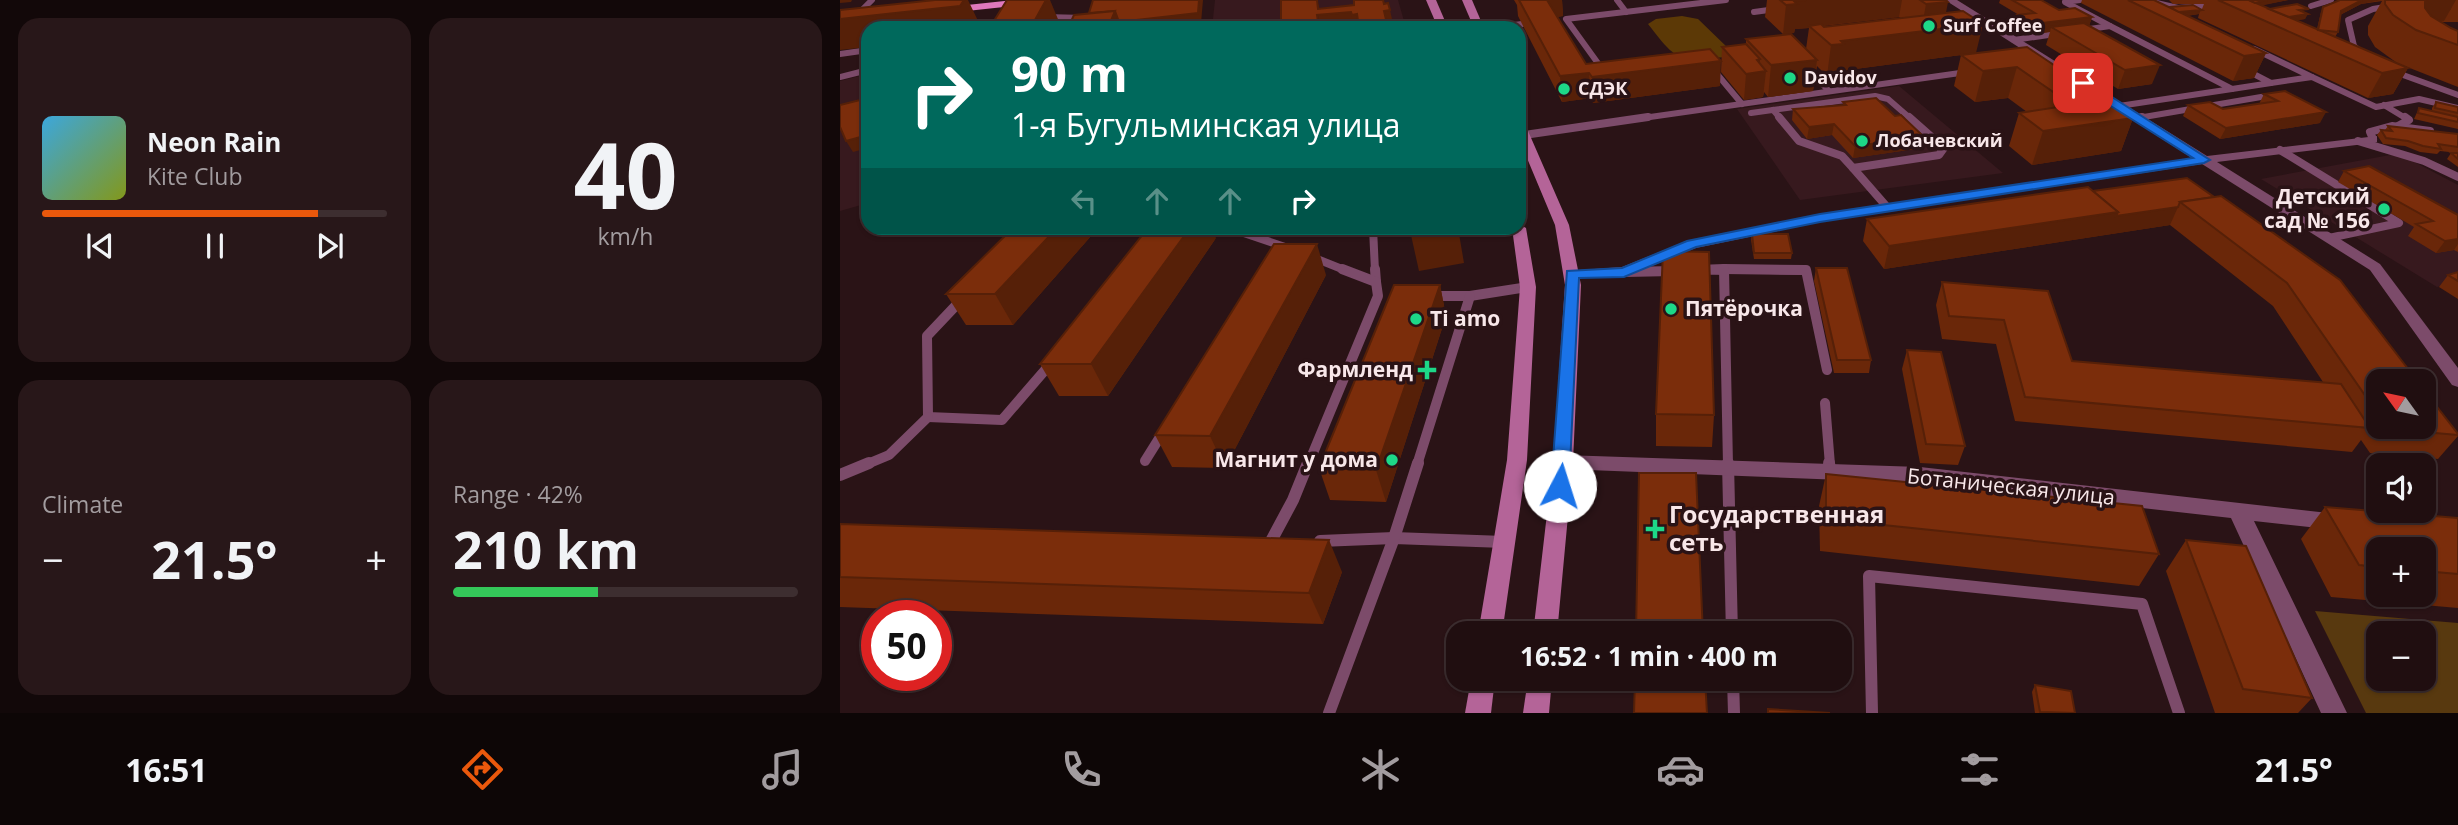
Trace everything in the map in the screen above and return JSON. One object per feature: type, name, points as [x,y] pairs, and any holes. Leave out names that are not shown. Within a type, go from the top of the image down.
[{"type":"main road","points":[[973,0],[936,7],[1004,7],[1040,0]]},
{"type":"main road","points":[[1431,0],[1440,21]]},
{"type":"main road","points":[[1467,0],[1476,21]]},
{"type":"main road","points":[[1526,142],[1562,225],[1572,274],[1563,462],[1546,621]]},
{"type":"main road","points":[[1492,621],[1517,460],[1528,287],[1520,235]]},
{"type":"main road","points":[[1478,713],[1481,691]]},
{"type":"main road","points":[[1536,713],[1539,691]]},
{"type":"street","points":[[1950,0],[2375,267],[2458,381]]},
{"type":"street","points":[[1572,274],[1624,272],[1692,244],[1887,207],[2204,160],[2373,139]]},
{"type":"street","name":"Ботаническая улица","points":[[1563,462],[1920,475],[2361,524]]},
{"type":"street","points":[[2239,512],[2334,713]]},
{"type":"lane","points":[[1617,0],[1626,12]]},
{"type":"lane","points":[[1557,20],[1726,0]]},
{"type":"lane","points":[[2080,0],[2065,2],[2232,89]]},
{"type":"lane","points":[[2144,0],[2178,8],[2226,4]]},
{"type":"lane","points":[[2311,6],[2331,0]]},
{"type":"lane","points":[[2372,59],[2354,46],[2348,20],[2377,8],[2403,5]]},
{"type":"lane","points":[[1754,12],[1778,9]]},
{"type":"lane","points":[[1030,18],[1094,18]]},
{"type":"lane","points":[[1566,19],[1610,80]]},
{"type":"lane","points":[[2014,40],[2110,26]]},
{"type":"lane","points":[[2243,44],[2376,107],[2419,99],[2458,108]]},
{"type":"lane","points":[[840,54],[861,51]]},
{"type":"lane","points":[[2035,63],[2048,61]]},
{"type":"lane","points":[[2235,64],[2272,83]]},
{"type":"lane","points":[[1803,65],[1829,91]]},
{"type":"lane","points":[[2382,65],[2409,79],[2458,95]]},
{"type":"lane","points":[[1700,69],[1726,66]]},
{"type":"lane","points":[[1712,68],[1742,104]]},
{"type":"lane","points":[[840,76],[861,72]]},
{"type":"lane","points":[[1742,104],[1971,72]]},
{"type":"lane","points":[[2119,106],[2312,77]]},
{"type":"lane","points":[[1751,113],[1875,96],[1888,99],[1944,148],[1939,155],[1853,168]]},
{"type":"lane","points":[[2138,118],[2260,97]]},
{"type":"lane","points":[[1526,129],[1746,103],[1742,104]]},
{"type":"lane","points":[[2373,139],[2370,132],[2398,126],[2409,120],[2384,105]]},
{"type":"lane","points":[[1773,110],[1799,141],[1842,156],[1887,207]]},
{"type":"lane","points":[[2398,126],[2434,132]]},
{"type":"lane","points":[[2358,141],[2424,161],[2458,177]]},
{"type":"lane","points":[[2280,150],[2399,223],[2329,238]]},
{"type":"lane","points":[[1250,235],[1294,250]]},
{"type":"lane","points":[[1270,543],[1293,500],[1378,296],[1373,235]]},
{"type":"lane","points":[[1275,257],[1282,246]]},
{"type":"lane","points":[[1306,255],[1376,282]]},
{"type":"lane","points":[[1724,270],[1732,621]]},
{"type":"lane","points":[[1624,272],[1807,270],[1827,370]]},
{"type":"lane","points":[[840,475],[889,455],[928,417],[927,336],[974,287]]},
{"type":"lane","points":[[1418,296],[1470,296],[1528,287]]},
{"type":"lane","points":[[1378,296],[1391,296]]},
{"type":"lane","points":[[1329,713],[1394,538],[1470,296]]},
{"type":"lane","points":[[928,417],[1002,420],[1062,349]]},
{"type":"lane","points":[[1825,403],[1830,471]]},
{"type":"lane","points":[[1145,461],[1174,416]]},
{"type":"lane","points":[[1312,542],[1394,538],[1505,542]]},
{"type":"lane","points":[[1256,543],[1284,543]]},
{"type":"lane","points":[[1872,713],[1869,576],[2142,604],[2179,713]]},
{"type":"lane","points":[[1733,691],[1734,713]]},
{"type":"shaded area","points":[[1215,0],[1398,0],[1404,21],[1213,21]]},
{"type":"shaded area","points":[[1682,16],[1698,19],[1729,49],[1724,57],[1687,59],[1679,56],[1665,45],[1648,24],[1656,19]]},
{"type":"shaded area","points":[[861,76],[861,205],[840,211],[840,81]]},
{"type":"shaded area","name":"Лобачевский","points":[[1899,86],[2003,173],[1800,200],[1737,109]]},
{"type":"shaded area","name":"Детский сад № 156","points":[[2390,155],[2405,157],[2458,185],[2458,282],[2437,287],[2261,179]]},
{"type":"shaded area","points":[[2315,611],[2434,621],[2366,621],[2366,691],[2436,691],[2436,621],[2458,623],[2458,713],[2366,713]]},
{"type":"building","points":[[935,0],[964,0],[960,6],[840,19],[840,10]]},
{"type":"building","points":[[1007,0],[1046,0],[1035,20],[994,21]]},
{"type":"building","points":[[1093,0],[1199,0],[1198,13],[1119,21],[1115,11],[1089,13]]},
{"type":"building","points":[[1281,0],[1317,0],[1318,9],[1354,5],[1354,0],[1383,0],[1384,4],[1388,3],[1390,10],[1384,11],[1386,21],[1358,21],[1357,14],[1352,15],[1351,12],[1317,15],[1318,21],[1281,21]]},
{"type":"building","points":[[1519,0],[1547,0],[1586,64],[1710,49],[1721,61],[1592,77],[1589,73],[1560,76]]},
{"type":"building","points":[[1780,0],[1806,0],[1786,5]]},
{"type":"building","points":[[1920,0],[1946,0],[1948,2],[1926,4]]},
{"type":"building","points":[[2012,0],[2041,0],[2059,10],[2075,8],[2092,17],[2034,24],[2018,15],[2035,13]]},
{"type":"building","points":[[2128,0],[2154,0],[2266,53],[2244,56]]},
{"type":"building","points":[[2218,0],[2249,0],[2408,68],[2382,73]]},
{"type":"building","points":[[2340,0],[2362,0],[2341,11],[2338,32],[2318,30],[2323,7]]},
{"type":"building","points":[[2385,0],[2426,0],[2425,8],[2431,16],[2458,31],[2458,45],[2416,30],[2393,15]]},
{"type":"building","points":[[2297,4],[2309,9],[2299,10],[2308,14],[2289,17],[2269,9]]},
{"type":"building","points":[[2193,5],[2202,10],[2179,12],[2170,7]]},
{"type":"building","points":[[1115,11],[1111,21],[1071,21],[1074,15]]},
{"type":"building","points":[[1963,11],[1983,24],[1841,41],[1844,44],[1831,45],[1809,26],[1821,24],[1824,27]]},
{"type":"building","points":[[2084,23],[2160,65],[2125,70],[2051,27]]},
{"type":"building","points":[[1791,34],[1817,60],[1771,65],[1746,39]]},
{"type":"building","points":[[1746,44],[1760,59],[1757,60],[1766,71],[1746,74],[1722,47]]},
{"type":"building","points":[[2027,47],[2133,118],[2043,131],[2019,113],[2072,105],[2017,67],[1983,71],[1961,55]]},
{"type":"building","points":[[2285,91],[2326,112],[2226,128],[2188,105],[2210,102],[2223,109],[2278,101],[2264,94]]},
{"type":"building","points":[[1876,98],[1895,116],[1901,115],[1924,137],[1855,146],[1834,124],[1809,127],[1793,109],[1846,105],[1843,102]]},
{"type":"building","points":[[861,100],[861,137],[846,141],[840,127],[840,105]]},
{"type":"building","points":[[2436,102],[2458,107],[2458,113],[2435,108]]},
{"type":"building","points":[[2419,108],[2458,117],[2458,122],[2418,113]]},
{"type":"building","points":[[2388,126],[2458,134],[2458,147],[2438,144],[2441,149],[2386,138],[2381,130],[2392,131]]},
{"type":"building","points":[[2369,166],[2458,215],[2458,239],[2445,241],[2416,224],[2433,221],[2344,171]]},
{"type":"building","points":[[2187,178],[2214,197],[2180,202],[2178,207],[2116,216],[2118,212],[2093,191]]},
{"type":"building","points":[[2088,187],[2118,212],[1889,246],[1867,219]]},
{"type":"building","points":[[2221,196],[2340,280],[2408,369],[2366,369],[2366,397],[2287,283],[2180,202]]},
{"type":"building","points":[[1752,234],[1788,234],[1792,253],[1754,253]]},
{"type":"building","points":[[1006,235],[1050,235],[995,294],[946,294]]},
{"type":"building","points":[[1142,235],[1185,235],[1091,364],[1040,364]]},
{"type":"building","points":[[1274,244],[1317,244],[1210,436],[1155,435]]},
{"type":"building","points":[[1663,251],[1709,252],[1714,415],[1656,414]]},
{"type":"building","points":[[1816,268],[1847,268],[1871,360],[1837,360]]},
{"type":"building","points":[[2458,272],[2458,281],[2448,275]]},
{"type":"building","points":[[1942,282],[2048,291],[2072,361],[2341,384],[2366,422],[2366,428],[2025,397],[2004,320],[1949,316]]},
{"type":"building","points":[[1394,285],[1440,285],[1376,470],[1319,468]]},
{"type":"building","points":[[1907,350],[1941,352],[1965,446],[1926,444]]},
{"type":"building","points":[[2436,406],[2458,434],[2436,433]]},
{"type":"building","points":[[1639,473],[1696,473],[1702,621],[1636,621]]},
{"type":"building","points":[[1826,474],[2142,506],[2159,554],[1826,519]]},
{"type":"building","points":[[2325,507],[2366,510],[2366,523],[2436,523],[2436,516],[2458,518],[2458,574],[2436,572],[2436,537],[2366,537],[2366,566],[2359,565]]},
{"type":"building","points":[[840,524],[1329,540],[1309,593],[840,577]]},
{"type":"building","points":[[2186,540],[2246,546],[2312,698],[2243,689]]},
{"type":"building","points":[[2035,685],[2071,691],[2075,713],[2040,712]]},
{"type":"building","points":[[1635,691],[1706,691],[1707,713],[1634,713]]},
{"type":"building","points":[[1768,709],[1830,713],[1768,713]]},
{"type":"place","name":"Surf Coffee","points":[[1929,26]]},
{"type":"place","name":"Davidov","points":[[1790,78]]},
{"type":"place","name":"СДЭК","points":[[1564,89]]},
{"type":"place","name":"Лобачевский","points":[[1862,141]]},
{"type":"place","name":"Детский сад № 156","points":[[2384,209]]},
{"type":"place","name":"Пятёрочка","points":[[1671,309]]},
{"type":"place","name":"Ti amo","points":[[1416,319]]},
{"type":"place","name":"Фармленд","points":[[1427,370]]},
{"type":"place","name":"Магнит у дома","points":[[1392,460]]},
{"type":"place","name":"Государственная сеть","points":[[1655,529]]},
{"type":"route","points":[[1560,486],[1572,274],[1624,272],[1692,244],[1820,218],[2204,160],[2083,83]]}]
